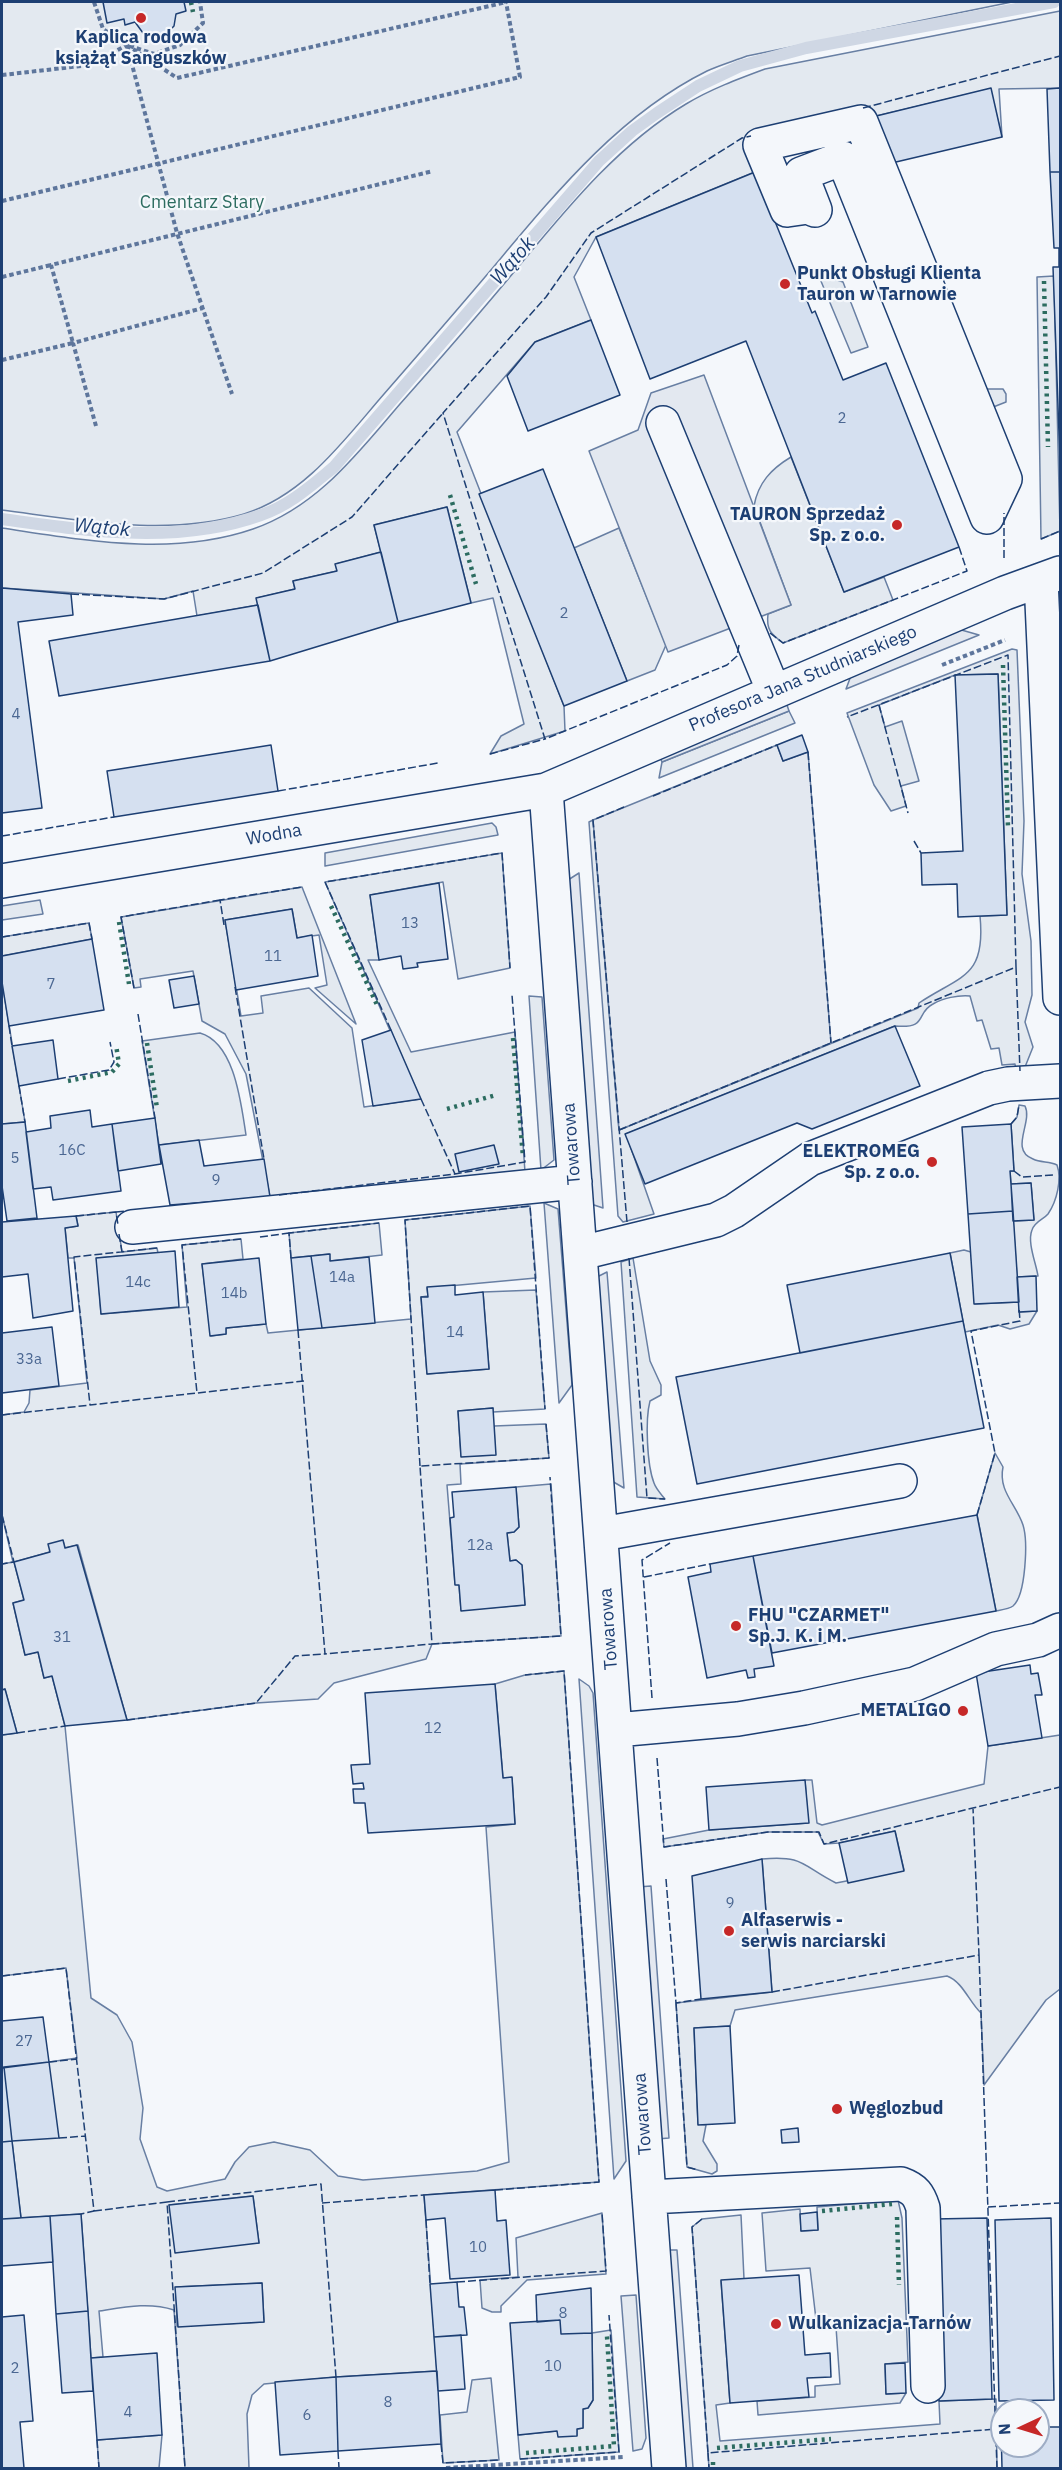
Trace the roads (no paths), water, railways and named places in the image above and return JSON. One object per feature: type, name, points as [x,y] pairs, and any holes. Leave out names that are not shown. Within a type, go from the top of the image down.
[{"type":"street","points":[[861,122],[1005,479],[987,516],[843,158],[801,174],[815,210],[808,207],[787,210],[760,145],[861,122]]},
{"type":"street","points":[[663,423],[774,692]]},
{"type":"street","points":[[1051,577],[1043,624],[1060,998]]},
{"type":"street","name":"Profesora Jana Studniarskiego","points":[[546,790],[1051,577]]},
{"type":"street","name":"Wodna","points":[[2,881],[546,790]]},
{"type":"street","name":"Towarowa","points":[[546,790],[669,2469]]},
{"type":"street","points":[[581,1253],[716,1220],[734,1211],[774,1181],[810,1159],[989,1088],[1008,1084],[1060,1081]]},
{"type":"street","points":[[132,1227],[575,1182]]},
{"type":"street","points":[[602,1534],[900,1481]]},
{"type":"street","points":[[616,1730],[738,1719],[804,1708],[915,1684],[996,1649],[1038,1640],[1060,1630]]},
{"type":"street","points":[[649,2197],[901,2184],[912,2188],[920,2197],[923,2208],[928,2386]]},
{"type":"waterway","name":"Wątok","points":[[2,519],[99,531],[165,533],[229,524],[271,511],[300,494],[334,467],[599,161],[632,131],[698,86],[740,66],[806,48],[1054,2]]},
{"type":"place","name":"Kaplica rodowa książąt Sanguszków","points":[[141,18]]},
{"type":"place","name":"Punkt Obsługi Klienta Tauron w Tarnowie","points":[[785,284]]},
{"type":"place","name":"TAURON Sprzedaż Sp. z o.o.","points":[[897,525]]},
{"type":"place","name":"ELEKTROMEG Sp. z o.o.","points":[[932,1162]]},
{"type":"place","name":"FHU \"CZARMET\" Sp.J. K. i M.","points":[[736,1626]]},
{"type":"place","name":"METALIGO","points":[[963,1711]]},
{"type":"place","name":"Alfaserwis - serwis narciarski","points":[[729,1931]]},
{"type":"place","name":"Węglozbud","points":[[837,2109]]},
{"type":"place","name":"Wulkanizacja-Tarnów","points":[[776,2324]]},
{"type":"park label","name":"Cmentarz Stary","points":[[202,203]]}]
